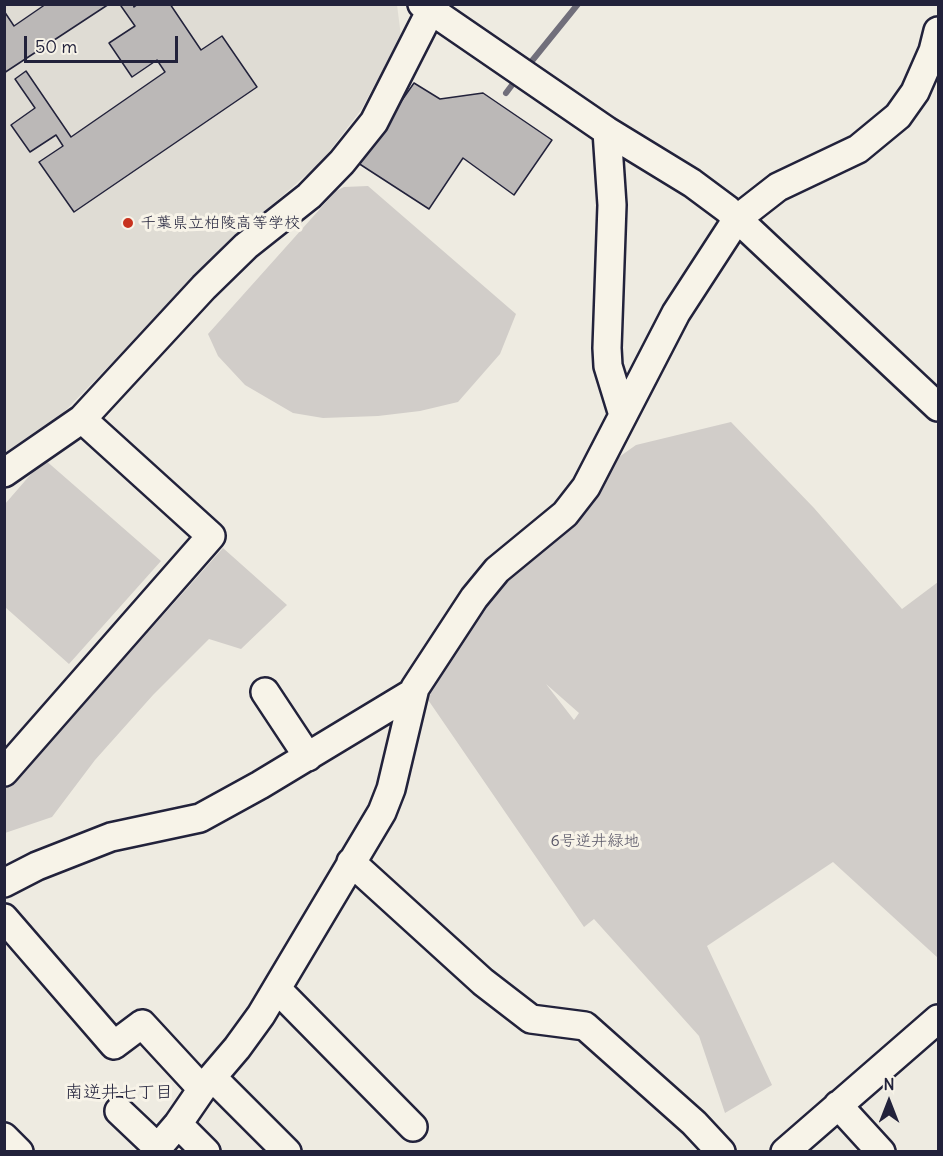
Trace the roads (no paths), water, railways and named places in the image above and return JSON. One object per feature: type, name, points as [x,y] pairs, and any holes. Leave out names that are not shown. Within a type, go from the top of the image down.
[{"type":"street","points":[[4,473],[82,419],[204,287],[246,246],[309,196],[342,162],[374,122],[428,6],[607,131],[692,183],[737,219],[939,407]]},
{"type":"street","points":[[119,1111],[156,1150],[261,1015],[382,812],[391,789],[415,688],[474,598],[497,570],[565,514],[586,487],[676,313],[737,219],[778,187],[858,149],[898,116],[915,92],[939,31]]},
{"type":"street","points":[[607,131],[612,205],[607,348],[609,366],[623,415]]},
{"type":"street","points":[[4,772],[211,536],[82,419]]},
{"type":"street","points":[[265,692],[308,757]]},
{"type":"street","points":[[4,883],[37,866],[111,837],[200,818],[308,757],[414,692]]},
{"type":"street","points":[[351,862],[483,982],[531,1019],[585,1026],[686,1115],[721,1152]]},
{"type":"street","points":[[4,918],[114,1045],[141,1024],[287,1152]]},
{"type":"street","points":[[277,989],[413,1127]]},
{"type":"street","points":[[785,1152],[838,1105],[933,1034]]},
{"type":"street","points":[[838,1105],[881,1152]]},
{"type":"street","points":[[178,1124],[206,1152]]},
{"type":"street","points":[[4,1137],[19,1152]]},
{"type":"waterway","points":[[527,67],[578,4]]},
{"type":"waterway","points":[[506,93],[518,77]]},
{"type":"place","name":"千葉県立柏陵高等学校","points":[[128,223]]},
{"type":"district","name":"南逆井七丁目","points":[[119,1093]]},
{"type":"park label","name":"6号逆井緑地","points":[[595,841]]}]
